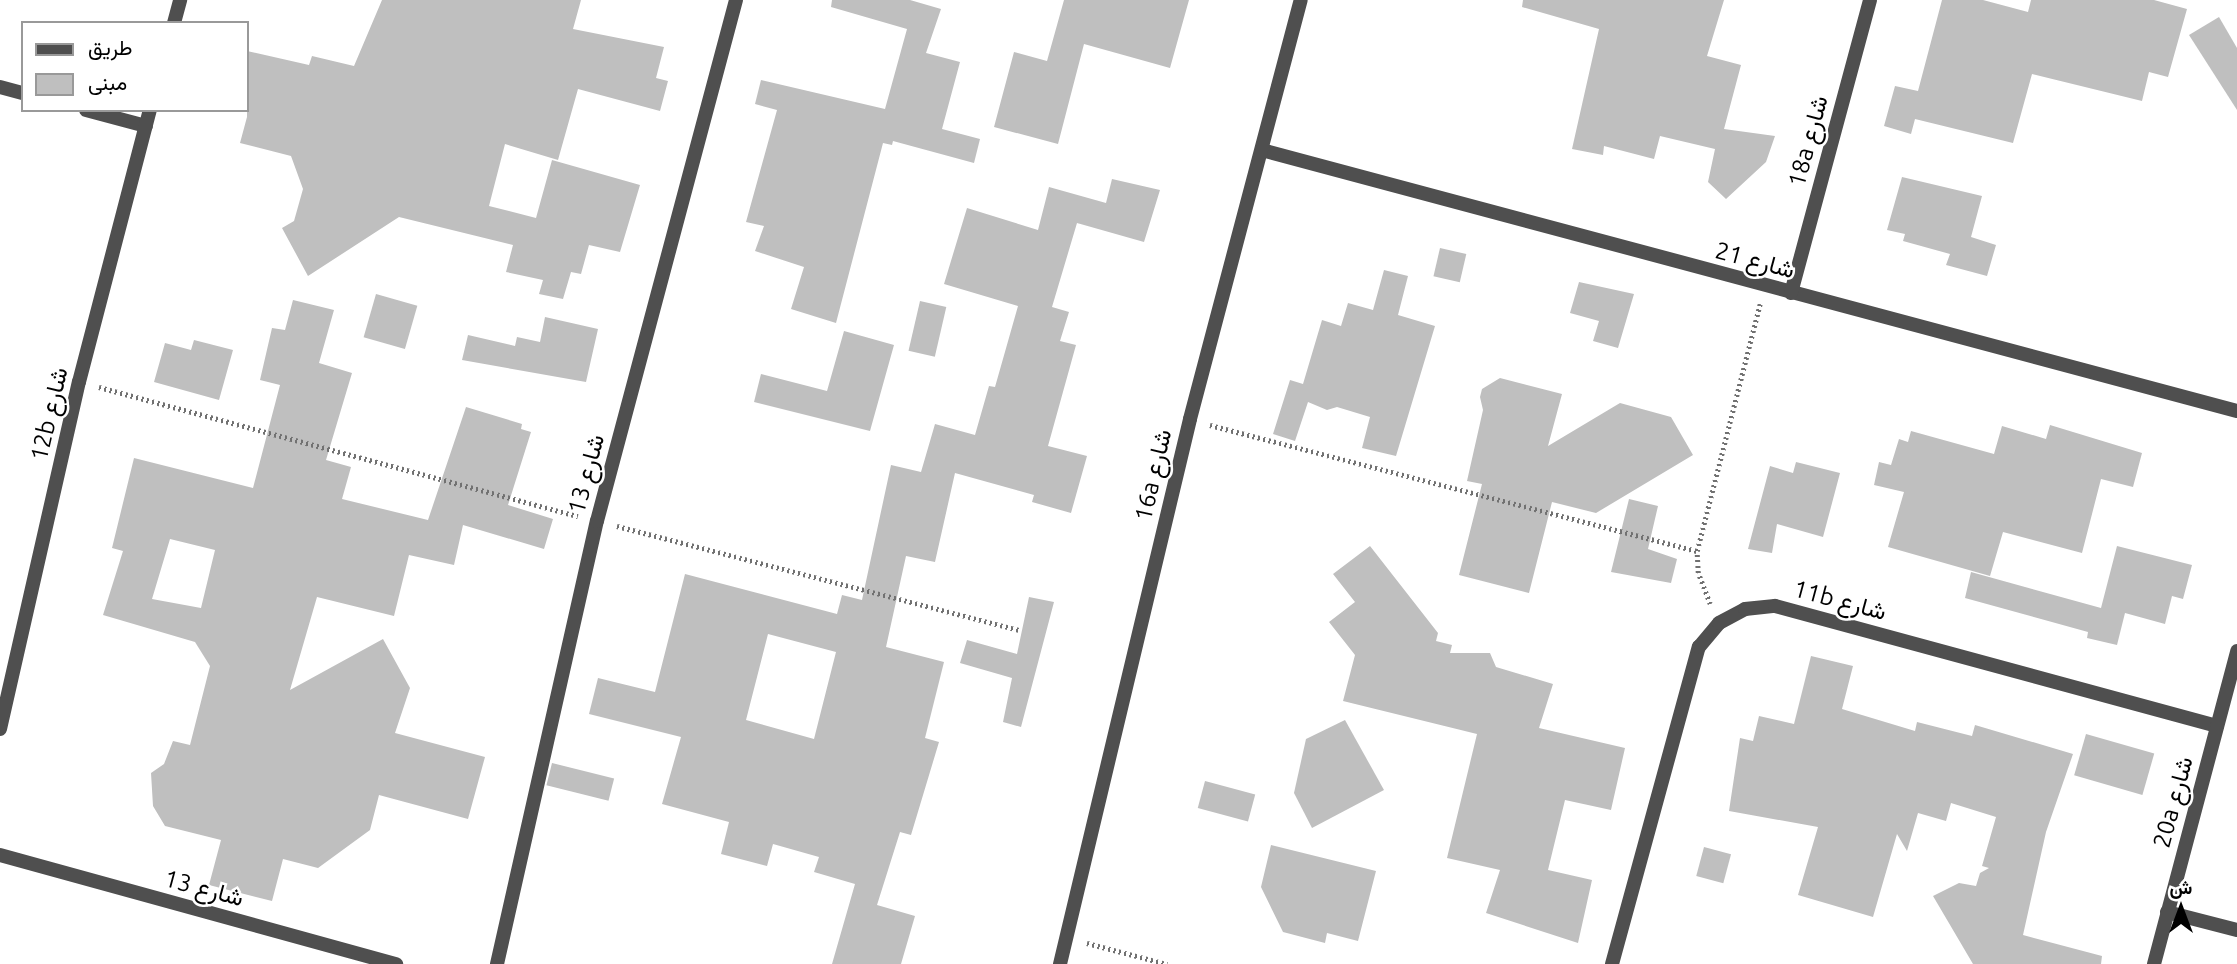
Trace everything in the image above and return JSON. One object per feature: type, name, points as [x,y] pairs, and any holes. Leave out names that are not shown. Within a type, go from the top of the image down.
[{"type":"street","points":[[175,21],[180,0]]},
{"type":"street","name":"شارع 13","points":[[497,964],[597,521],[736,0]]},
{"type":"street","name":"16a شارع","points":[[1060,964],[1190,419],[1301,0]]},
{"type":"street","name":"18a شارع","points":[[1791,293],[1870,0]]},
{"type":"street","points":[[0,87],[21,92]]},
{"type":"street","points":[[94,112],[146,126]]},
{"type":"street","name":"12b شارع","points":[[0,729],[79,382],[150,112]]},
{"type":"street","name":"شارع 21","points":[[1262,150],[2237,411]]},
{"type":"street","name":"11b شارع","points":[[1612,964],[1699,646],[1719,624],[1745,609],[1775,606],[2217,726]]},
{"type":"street","name":"20a شارع","points":[[2154,964],[2237,651]]},
{"type":"street","name":"شارع 13","points":[[0,855],[396,964]]},
{"type":"street","points":[[2168,912],[2237,930]]},
{"type":"path","points":[[1719,624],[1698,573],[1697,551],[1765,286]]},
{"type":"path","points":[[79,382],[597,521],[1019,630]]},
{"type":"path","points":[[1190,419],[1697,551]]},
{"type":"path","points":[[1066,938],[1167,964]]},
{"type":"building","points":[[382,0],[581,0],[573,29],[664,47],[656,78],[668,81],[660,111],[578,89],[558,160],[505,144],[489,206],[536,218],[552,160],[640,185],[620,252],[589,245],[581,274],[571,272],[563,299],[539,294],[543,280],[506,272],[513,245],[399,217],[308,276],[282,228],[294,221],[303,189],[291,156],[240,143],[248,112],[248,51],[309,65],[312,56],[354,66]]},
{"type":"building","points":[[832,0],[910,0],[941,9],[926,53],[960,62],[942,129],[980,139],[974,163],[893,141],[892,145],[883,143],[836,323],[791,309],[804,267],[755,251],[764,226],[746,222],[777,110],[755,104],[761,80],[885,109],[907,29],[831,7]]},
{"type":"building","points":[[1064,0],[1189,0],[1170,68],[1084,44],[1058,144],[994,127],[1014,52],[1047,61]]},
{"type":"building","points":[[1523,0],[1724,0],[1707,56],[1741,65],[1724,129],[1775,136],[1766,162],[1726,199],[1708,182],[1715,149],[1660,136],[1654,159],[1604,146],[1603,155],[1572,149],[1599,29],[1522,7]]},
{"type":"building","points":[[1942,0],[1983,0],[2028,12],[2031,0],[2154,0],[2187,9],[2168,77],[2149,72],[2142,101],[2032,74],[2013,143],[1915,119],[1911,134],[1884,126],[1895,86],[1918,91]]},
{"type":"building","points":[[2219,17],[2237,48],[2237,110],[2189,35]]},
{"type":"building","points":[[1902,177],[1982,196],[1971,237],[1996,245],[1987,276],[1946,265],[1950,254],[1903,241],[1905,234],[1887,230]]},
{"type":"building","points":[[1112,179],[1160,190],[1144,242],[1077,223],[1052,307],[1069,312],[1060,341],[1076,345],[1048,446],[1087,456],[1071,513],[1032,502],[1034,495],[955,473],[935,562],[906,556],[886,647],[944,662],[925,738],[939,742],[911,835],[900,832],[877,905],[915,916],[901,964],[832,964],[855,884],[814,872],[819,857],[773,844],[767,866],[721,854],[729,822],[662,804],[681,737],[589,714],[598,678],[655,692],[685,574],[837,614],[842,595],[862,600],[891,465],[921,472],[935,424],[975,435],[989,386],[995,387],[1018,306],[944,284],[967,208],[1038,230],[1049,187],[1106,203]],"holes":[[[768,634],[836,652],[814,739],[746,720]]]},
{"type":"building","points":[[1440,248],[1466,254],[1460,282],[1433,276]]},
{"type":"building","points":[[1384,270],[1408,276],[1398,315],[1435,326],[1396,456],[1362,448],[1370,417],[1337,407],[1327,410],[1308,402],[1295,441],[1273,434],[1290,380],[1303,384],[1322,320],[1341,326],[1348,303],[1373,310]]},
{"type":"building","points":[[1579,282],[1634,294],[1618,348],[1593,341],[1599,321],[1570,313]]},
{"type":"building","points":[[376,294],[417,306],[405,349],[364,337]]},
{"type":"building","points":[[293,300],[334,310],[319,363],[352,373],[326,460],[351,467],[342,499],[428,520],[466,407],[522,424],[521,429],[531,432],[508,505],[553,519],[544,549],[463,525],[454,565],[409,555],[394,616],[317,597],[290,690],[383,639],[410,688],[395,733],[485,757],[468,819],[379,795],[370,830],[318,868],[283,859],[272,901],[209,885],[221,840],[165,826],[153,806],[151,773],[164,764],[173,741],[190,745],[210,666],[195,642],[103,615],[123,551],[112,548],[134,458],[253,488],[280,385],[260,380],[272,328],[285,330]],"holes":[[[170,539],[215,550],[201,608],[152,599]]]},
{"type":"building","points":[[920,301],[946,307],[935,357],[909,351]]},
{"type":"building","points":[[545,317],[598,329],[586,382],[462,360],[468,335],[515,346],[517,337],[540,342]]},
{"type":"building","points":[[844,331],[894,345],[870,431],[754,402],[761,374],[827,391]]},
{"type":"building","points":[[194,340],[233,350],[219,400],[154,382],[165,343],[191,350]]},
{"type":"building","points":[[1500,378],[1562,394],[1548,446],[1620,403],[1671,417],[1693,455],[1596,513],[1552,502],[1529,593],[1459,575],[1482,484],[1467,481],[1483,410],[1480,397],[1482,389]]},
{"type":"building","points":[[2050,425],[2142,453],[2133,487],[2101,479],[2082,553],[2003,532],[1990,576],[1888,547],[1904,492],[1874,485],[1879,462],[1891,465],[1899,439],[1908,442],[1911,431],[1994,454],[2002,426],[2046,439]]},
{"type":"building","points":[[1796,462],[1840,473],[1823,537],[1777,524],[1772,553],[1748,549],[1770,466],[1793,473]]},
{"type":"building","points":[[1629,499],[1658,506],[1648,549],[1677,559],[1671,583],[1611,572]]},
{"type":"building","points":[[1370,546],[1438,633],[1436,641],[1452,645],[1450,653],[1490,653],[1496,667],[1553,684],[1539,728],[1625,748],[1611,810],[1565,800],[1548,870],[1592,880],[1578,943],[1486,913],[1500,870],[1447,858],[1477,734],[1343,701],[1355,655],[1329,622],[1355,602],[1333,574]]},
{"type":"building","points":[[2117,546],[2192,565],[2183,599],[2172,596],[2165,624],[2125,613],[2117,645],[2087,638],[2088,632],[1965,598],[1971,572],[2101,608]]},
{"type":"building","points":[[1029,597],[1054,602],[1021,727],[1003,722],[1012,678],[960,663],[967,640],[1017,654]]},
{"type":"building","points":[[1811,656],[1853,666],[1842,709],[1915,731],[1917,722],[1972,736],[1975,725],[2073,754],[2046,832],[2023,935],[2102,956],[2101,964],[1973,964],[1933,896],[1959,883],[1976,886],[1980,873],[1989,868],[1982,866],[1996,817],[1951,803],[1946,821],[1918,813],[1907,851],[1897,834],[1873,917],[1798,895],[1818,827],[1729,811],[1740,738],[1753,741],[1759,716],[1794,724]]},
{"type":"building","points":[[1345,720],[1384,790],[1312,828],[1294,793],[1306,739]]},
{"type":"building","points":[[2086,734],[2154,754],[2142,795],[2074,775]]},
{"type":"building","points":[[552,763],[614,778],[609,801],[546,785]]},
{"type":"building","points":[[1205,781],[1255,794],[1248,822],[1198,808]]},
{"type":"building","points":[[1271,845],[1376,871],[1358,941],[1327,933],[1325,943],[1283,932],[1261,887]]},
{"type":"building","points":[[1704,847],[1731,854],[1723,883],[1696,876]]}]
